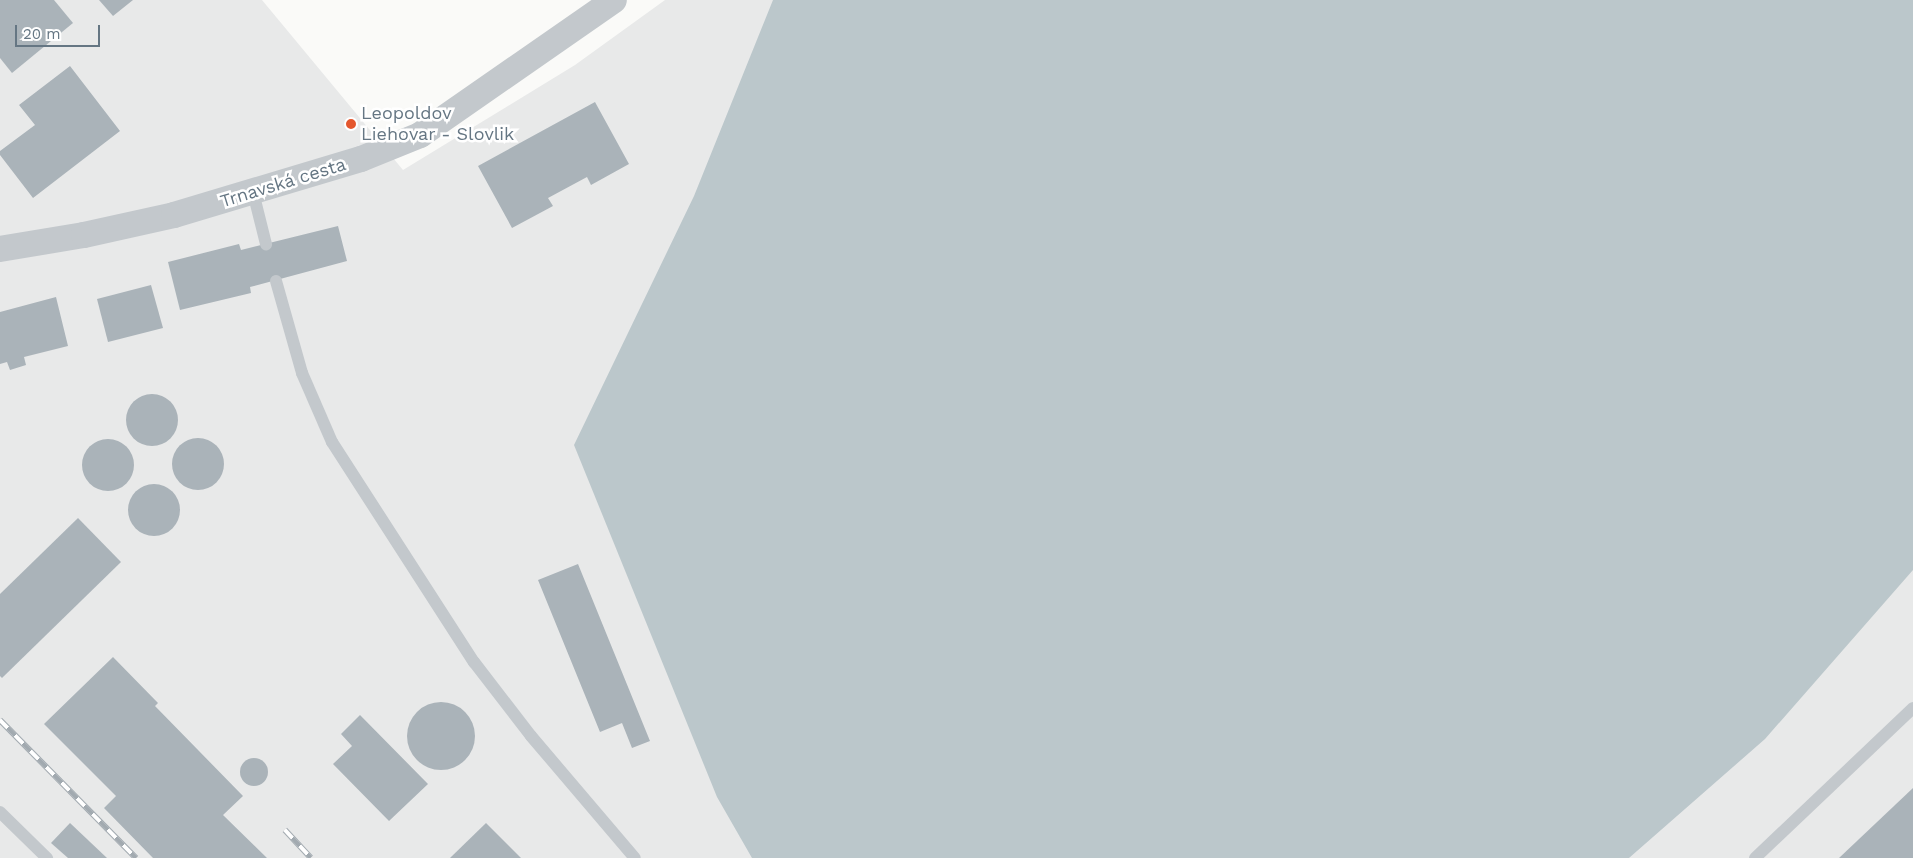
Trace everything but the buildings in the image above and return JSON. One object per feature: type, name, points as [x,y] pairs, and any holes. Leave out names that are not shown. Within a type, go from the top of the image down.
[{"type":"street","name":"Trnavská cesta","points":[[0,250],[84,235],[174,215],[361,159],[420,135],[614,0]]},
{"type":"lane","points":[[253,192],[266,244]]},
{"type":"lane","points":[[276,281],[302,373],[332,442],[474,662],[531,736],[635,858]]},
{"type":"lane","points":[[1755,858],[1913,708]]},
{"type":"lane","points":[[0,812],[47,858]]},
{"type":"shaded area","points":[[0,0],[262,0],[403,170],[575,65],[665,0],[1913,0],[1913,858],[0,858]]},
{"type":"shaded area","points":[[773,0],[1913,0],[1913,570],[1765,739],[1629,858],[752,858],[717,797],[574,445],[694,196]]},
{"type":"railway","points":[[0,720],[136,858]]},
{"type":"railway","points":[[285,830],[311,858]]},
{"type":"place","name":"Leopoldov Liehovar - Slovlik","points":[[351,124]]}]
